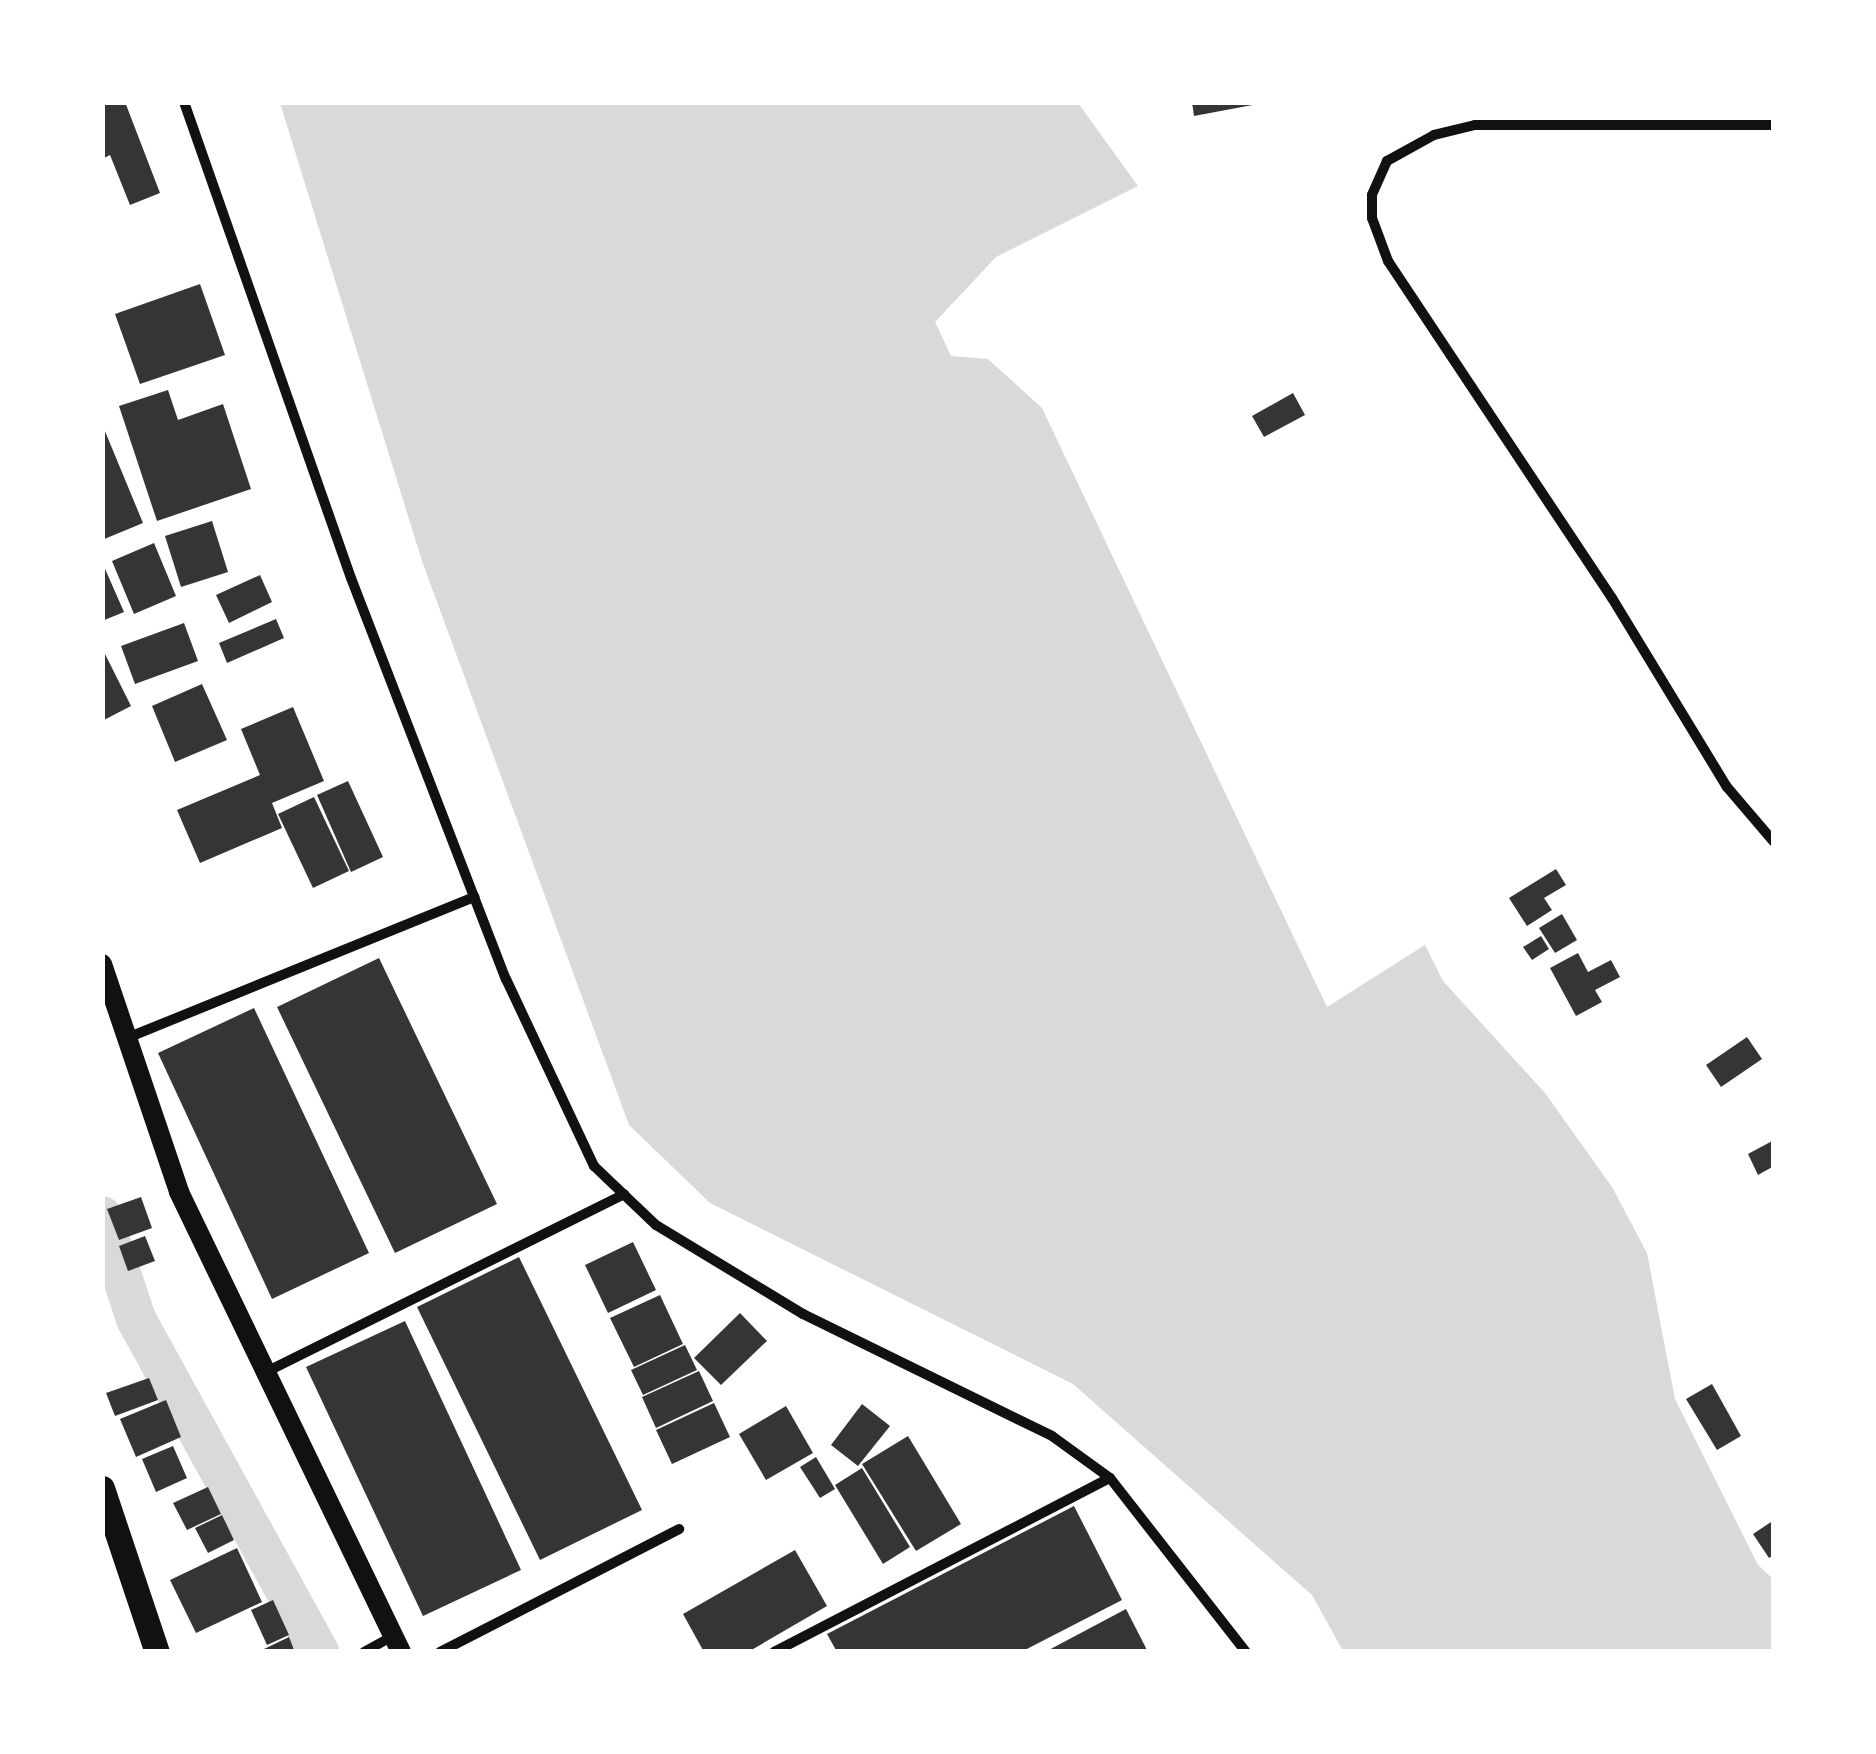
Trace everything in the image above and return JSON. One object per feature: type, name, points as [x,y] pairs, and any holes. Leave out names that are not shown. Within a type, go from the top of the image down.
[{"type":"main road","points":[[102,964],[178,1192],[397,1643]]},
{"type":"main road","points":[[102,1488],[158,1652]]},
{"type":"street","points":[[184,102],[351,578],[474,896],[594,1166],[656,1225],[803,1314],[1052,1436],[1110,1478],[1246,1652]]},
{"type":"street","points":[[1774,125],[1475,126],[1406,146],[1387,161],[1372,195],[1376,240],[1388,261],[1612,598],[1727,788],[1774,842]]},
{"type":"street","points":[[126,1038],[474,896]]},
{"type":"street","points":[[265,1373],[624,1194]]},
{"type":"street","points":[[774,1652],[1110,1478]]},
{"type":"street","points":[[440,1652],[679,1529]]},
{"type":"street","points":[[364,1652],[397,1643]]},
{"type":"shaded area","points":[[280,103],[1078,103],[1138,186],[996,257],[935,322],[951,356],[988,359],[1042,408],[1327,1007],[1425,945],[1443,981],[1545,1093],[1612,1187],[1647,1253],[1675,1399],[1758,1565],[1773,1579],[1773,1651],[1343,1651],[1312,1595],[1073,1384],[710,1203],[629,1125],[422,561]]},
{"type":"building","points":[[102,102],[125,102],[160,193],[130,205],[110,155],[102,159]]},
{"type":"building","points":[[1192,102],[1258,102],[1258,104],[1194,116]]},
{"type":"building","points":[[200,284],[225,355],[140,384],[115,314]]},
{"type":"building","points":[[168,390],[178,420],[223,404],[251,489],[157,521],[119,406]]},
{"type":"building","points":[[1293,393],[1305,415],[1264,437],[1252,416]]},
{"type":"building","points":[[102,424],[143,523],[102,540]]},
{"type":"building","points":[[212,521],[228,572],[181,587],[165,536]]},
{"type":"building","points":[[154,543],[176,596],[134,614],[112,561]]},
{"type":"building","points":[[102,562],[124,612],[102,621]]},
{"type":"building","points":[[260,575],[272,602],[229,623],[216,595]]},
{"type":"building","points":[[276,619],[284,638],[227,663],[219,643]]},
{"type":"building","points":[[184,623],[198,661],[135,684],[121,646]]},
{"type":"building","points":[[102,648],[131,706],[102,721]]},
{"type":"building","points":[[202,684],[227,740],[175,762],[152,706]]},
{"type":"building","points":[[293,707],[324,781],[272,803],[282,828],[200,863],[177,810],[260,775],[241,729]]},
{"type":"building","points":[[348,781],[383,857],[351,872],[317,795]]},
{"type":"building","points":[[314,797],[349,871],[313,888],[278,814]]},
{"type":"building","points":[[1556,869],[1566,885],[1544,898],[1552,910],[1527,926],[1509,898]]},
{"type":"building","points":[[1562,914],[1577,940],[1555,953],[1539,928]]},
{"type":"building","points":[[1541,936],[1549,949],[1532,960],[1523,947]]},
{"type":"building","points":[[1578,953],[1588,972],[1611,960],[1620,977],[1595,990],[1602,1002],[1576,1016],[1550,968]]},
{"type":"building","points":[[379,958],[497,1204],[395,1253],[277,1007]]},
{"type":"building","points":[[254,1008],[369,1253],[272,1299],[158,1053]]},
{"type":"building","points":[[1747,1037],[1762,1059],[1721,1087],[1706,1065]]},
{"type":"building","points":[[1774,1140],[1774,1166],[1758,1175],[1748,1154]]},
{"type":"building","points":[[141,1197],[152,1228],[119,1240],[107,1209]]},
{"type":"building","points":[[145,1236],[155,1261],[128,1271],[119,1246]]},
{"type":"building","points":[[633,1242],[656,1290],[608,1313],[585,1265]]},
{"type":"building","points":[[519,1257],[642,1510],[540,1560],[417,1307]]},
{"type":"building","points":[[660,1295],[683,1344],[634,1367],[610,1318]]},
{"type":"building","points":[[740,1313],[767,1341],[721,1385],[694,1358]]},
{"type":"building","points":[[405,1321],[521,1570],[423,1616],[306,1367]]},
{"type":"building","points":[[685,1345],[697,1370],[643,1395],[631,1370]]},
{"type":"building","points":[[699,1371],[713,1401],[656,1428],[642,1397]]},
{"type":"building","points":[[149,1378],[158,1400],[115,1416],[106,1393]]},
{"type":"building","points":[[1712,1384],[1741,1436],[1717,1450],[1686,1399]]},
{"type":"building","points":[[166,1400],[181,1437],[136,1457],[120,1419]]},
{"type":"building","points":[[714,1403],[730,1437],[672,1464],[656,1430]]},
{"type":"building","points":[[862,1404],[890,1426],[858,1466],[831,1445]]},
{"type":"building","points":[[786,1406],[813,1453],[766,1480],[739,1434]]},
{"type":"building","points":[[908,1436],[961,1524],[916,1551],[862,1464]]},
{"type":"building","points":[[173,1446],[187,1478],[156,1492],[142,1459]]},
{"type":"building","points":[[816,1457],[835,1489],[820,1498],[800,1467]]},
{"type":"building","points":[[862,1468],[910,1547],[883,1564],[835,1485]]},
{"type":"building","points":[[208,1487],[221,1514],[187,1530],[173,1503]]},
{"type":"building","points":[[1074,1506],[1122,1600],[1021,1652],[837,1652],[827,1634]]},
{"type":"building","points":[[222,1515],[234,1540],[208,1553],[195,1528]]},
{"type":"building","points":[[1774,1520],[1774,1555],[1769,1558],[1753,1534]]},
{"type":"building","points":[[237,1548],[262,1602],[196,1633],[170,1580]]},
{"type":"building","points":[[795,1550],[827,1606],[748,1652],[704,1652],[683,1614]]},
{"type":"building","points":[[273,1600],[289,1635],[267,1645],[251,1610]]},
{"type":"building","points":[[1126,1609],[1148,1652],[1045,1652]]},
{"type":"building","points":[[289,1637],[295,1652],[264,1649]]},
{"type":"waterway","points":[[102,1216],[136,1319],[319,1652]]}]
